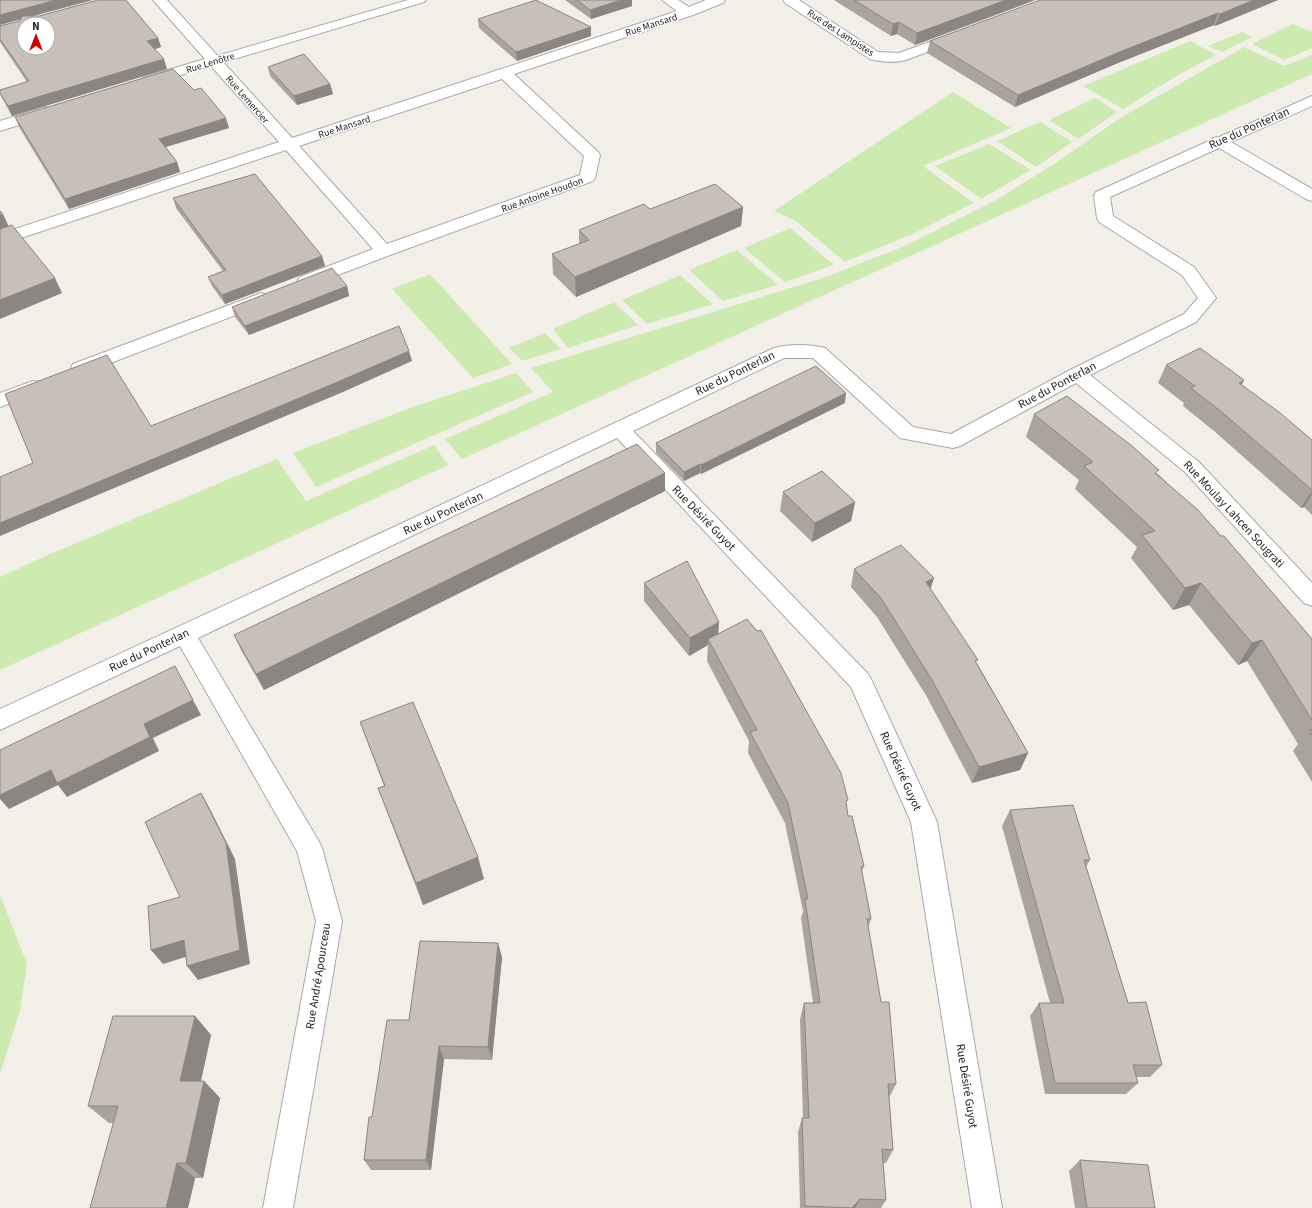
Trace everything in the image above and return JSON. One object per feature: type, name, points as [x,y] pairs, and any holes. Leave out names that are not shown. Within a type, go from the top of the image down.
[{"type":"street","name":"Rue Lemercier","points":[[160,0],[384,251]]},
{"type":"street","points":[[669,0],[688,12]]},
{"type":"street","name":"Rue Mansard","points":[[0,240],[688,12],[718,0]]},
{"type":"street","name":"Rue des Lampistes","points":[[790,0],[875,56],[901,57],[972,30]]},
{"type":"street","name":"Rue Lenôtre","points":[[138,84],[214,60]]},
{"type":"street","name":"Rue Antoine Houdon","points":[[384,251],[587,178],[592,155],[504,73]]},
{"type":"street","name":"Rue du Ponterlan","points":[[0,720],[781,352],[818,352],[907,433],[953,441],[1078,374],[1190,318],[1206,298],[1188,271],[1105,218],[1102,195],[1218,141],[1312,100]]},
{"type":"street","points":[[0,126],[61,107]]},
{"type":"street","points":[[1218,141],[1312,196]]},
{"type":"street","points":[[0,400],[384,251]]},
{"type":"street","name":"Rue Moulay Lahcen Sougrati","points":[[1078,374],[1192,467],[1312,597]]},
{"type":"street","name":"Rue Désiré Guyot","points":[[620,429],[860,682],[924,822],[987,1208]]},
{"type":"street","name":"Rue André Apourceau","points":[[184,634],[309,848],[329,921],[278,1208]]},
{"type":"lane","name":"Rue Lenôtre","points":[[214,60],[420,0]]},
{"type":"green space","points":[[1293,24],[1312,32],[1312,48],[1284,60],[1252,44]]},
{"type":"green space","points":[[1242,32],[1252,37],[1222,52],[1208,46]]},
{"type":"green space","points":[[1190,41],[1216,55],[1178,75],[1123,109],[1083,86]]},
{"type":"green space","points":[[1244,47],[1284,66],[1312,55],[1312,74],[462,459],[445,439],[553,392],[531,368],[826,277],[907,245],[998,199],[1057,162],[1120,118]]},
{"type":"green space","points":[[953,92],[1011,128],[923,166],[974,203],[917,232],[845,262],[796,221],[774,211]]},
{"type":"green space","points":[[1095,98],[1117,112],[1078,139],[1049,120]]},
{"type":"green space","points":[[1040,122],[1072,142],[1036,167],[997,141]]},
{"type":"green space","points":[[989,144],[1031,170],[981,199],[935,166]]},
{"type":"green space","points":[[790,228],[834,265],[785,282],[744,248]]},
{"type":"green space","points":[[737,250],[778,285],[723,301],[689,270]]},
{"type":"green space","points":[[430,274],[512,364],[473,378],[392,289]]},
{"type":"green space","points":[[680,275],[713,304],[647,324],[622,300]]},
{"type":"green space","points":[[614,302],[638,325],[568,348],[553,329]]},
{"type":"green space","points":[[545,333],[561,349],[522,361],[509,348]]},
{"type":"green space","points":[[516,373],[533,392],[316,487],[293,453],[410,408]]},
{"type":"green space","points":[[434,445],[448,465],[0,670],[0,577],[50,554],[277,459],[306,501]]},
{"type":"green space","points":[[0,895],[27,964],[20,1011],[0,1074]]},
{"type":"building","points":[[0,0],[56,0],[0,15]]},
{"type":"building","points":[[98,0],[126,0],[158,38],[147,41],[164,59],[8,106],[0,93],[0,90],[29,81],[0,39],[0,26],[16,22],[16,56],[56,56],[56,16],[39,16]]},
{"type":"building","points":[[536,0],[591,27],[516,52],[478,19]]},
{"type":"building","points":[[577,0],[621,0],[590,10]]},
{"type":"building","points":[[854,0],[1006,0],[917,33],[899,22],[893,24]]},
{"type":"building","points":[[1040,0],[1254,0],[1122,51],[1018,95],[930,41]]},
{"type":"building","points":[[304,54],[330,84],[294,96],[268,67]]},
{"type":"building","points":[[173,69],[194,90],[201,88],[226,118],[159,139],[177,162],[65,199],[15,117]]},
{"type":"building","points":[[255,174],[322,256],[222,295],[208,277],[226,270],[173,198]]},
{"type":"building","points":[[715,184],[743,207],[575,277],[552,254],[589,240],[579,230],[644,204],[650,209]]},
{"type":"building","points":[[12,225],[55,278],[0,300],[0,229]]},
{"type":"building","points":[[332,268],[347,286],[245,326],[232,307]]},
{"type":"building","points":[[399,326],[409,351],[0,523],[0,477],[33,463],[5,394],[107,355],[151,426]]},
{"type":"building","points":[[1200,348],[1244,380],[1239,383],[1279,412],[1312,440],[1312,490],[1223,413],[1191,388],[1195,386],[1166,365]]},
{"type":"building","points":[[816,366],[846,393],[684,472],[656,443]]},
{"type":"building","points":[[1067,396],[1132,446],[1159,470],[1155,473],[1197,509],[1221,536],[1224,536],[1312,639],[1312,720],[1262,640],[1252,643],[1201,583],[1185,588],[1142,535],[1155,531],[1084,466],[1093,462],[1034,414]]},
{"type":"building","points":[[637,444],[665,473],[256,674],[234,635]]},
{"type":"building","points":[[822,471],[855,502],[815,523],[783,492]]},
{"type":"building","points":[[901,545],[934,578],[926,582],[978,660],[975,661],[1028,753],[979,767],[932,680],[881,598],[854,569]]},
{"type":"building","points":[[687,561],[719,622],[690,638],[644,583]]},
{"type":"building","points":[[747,619],[757,631],[761,630],[841,773],[848,800],[846,801],[848,816],[852,816],[864,866],[861,867],[871,919],[867,919],[881,1002],[889,1002],[896,1084],[888,1084],[893,1150],[882,1149],[886,1200],[860,1199],[852,1208],[805,1206],[802,1118],[809,1118],[804,1003],[820,1003],[805,899],[808,899],[788,803],[750,732],[757,730],[708,639]]},
{"type":"building","points":[[175,666],[193,700],[144,724],[150,737],[57,783],[51,770],[0,795],[0,750]]},
{"type":"building","points":[[413,702],[478,857],[416,883],[378,788],[385,786],[360,722]]},
{"type":"building","points":[[201,793],[226,843],[240,950],[187,966],[184,940],[151,950],[148,906],[180,897],[145,822]]},
{"type":"building","points":[[1073,805],[1090,860],[1084,860],[1128,1003],[1146,1002],[1162,1065],[1133,1065],[1138,1083],[1055,1083],[1039,1003],[1064,1003],[1010,810]]},
{"type":"building","points":[[420,941],[498,943],[488,1047],[439,1046],[426,1160],[364,1160],[369,1117],[372,1117],[387,1020],[409,1020]]},
{"type":"building","points":[[113,1016],[195,1016],[180,1081],[204,1081],[186,1163],[177,1163],[166,1208],[90,1208],[118,1106],[88,1106]]},
{"type":"building","points":[[1080,1160],[1148,1165],[1155,1208],[1087,1208]]}]
